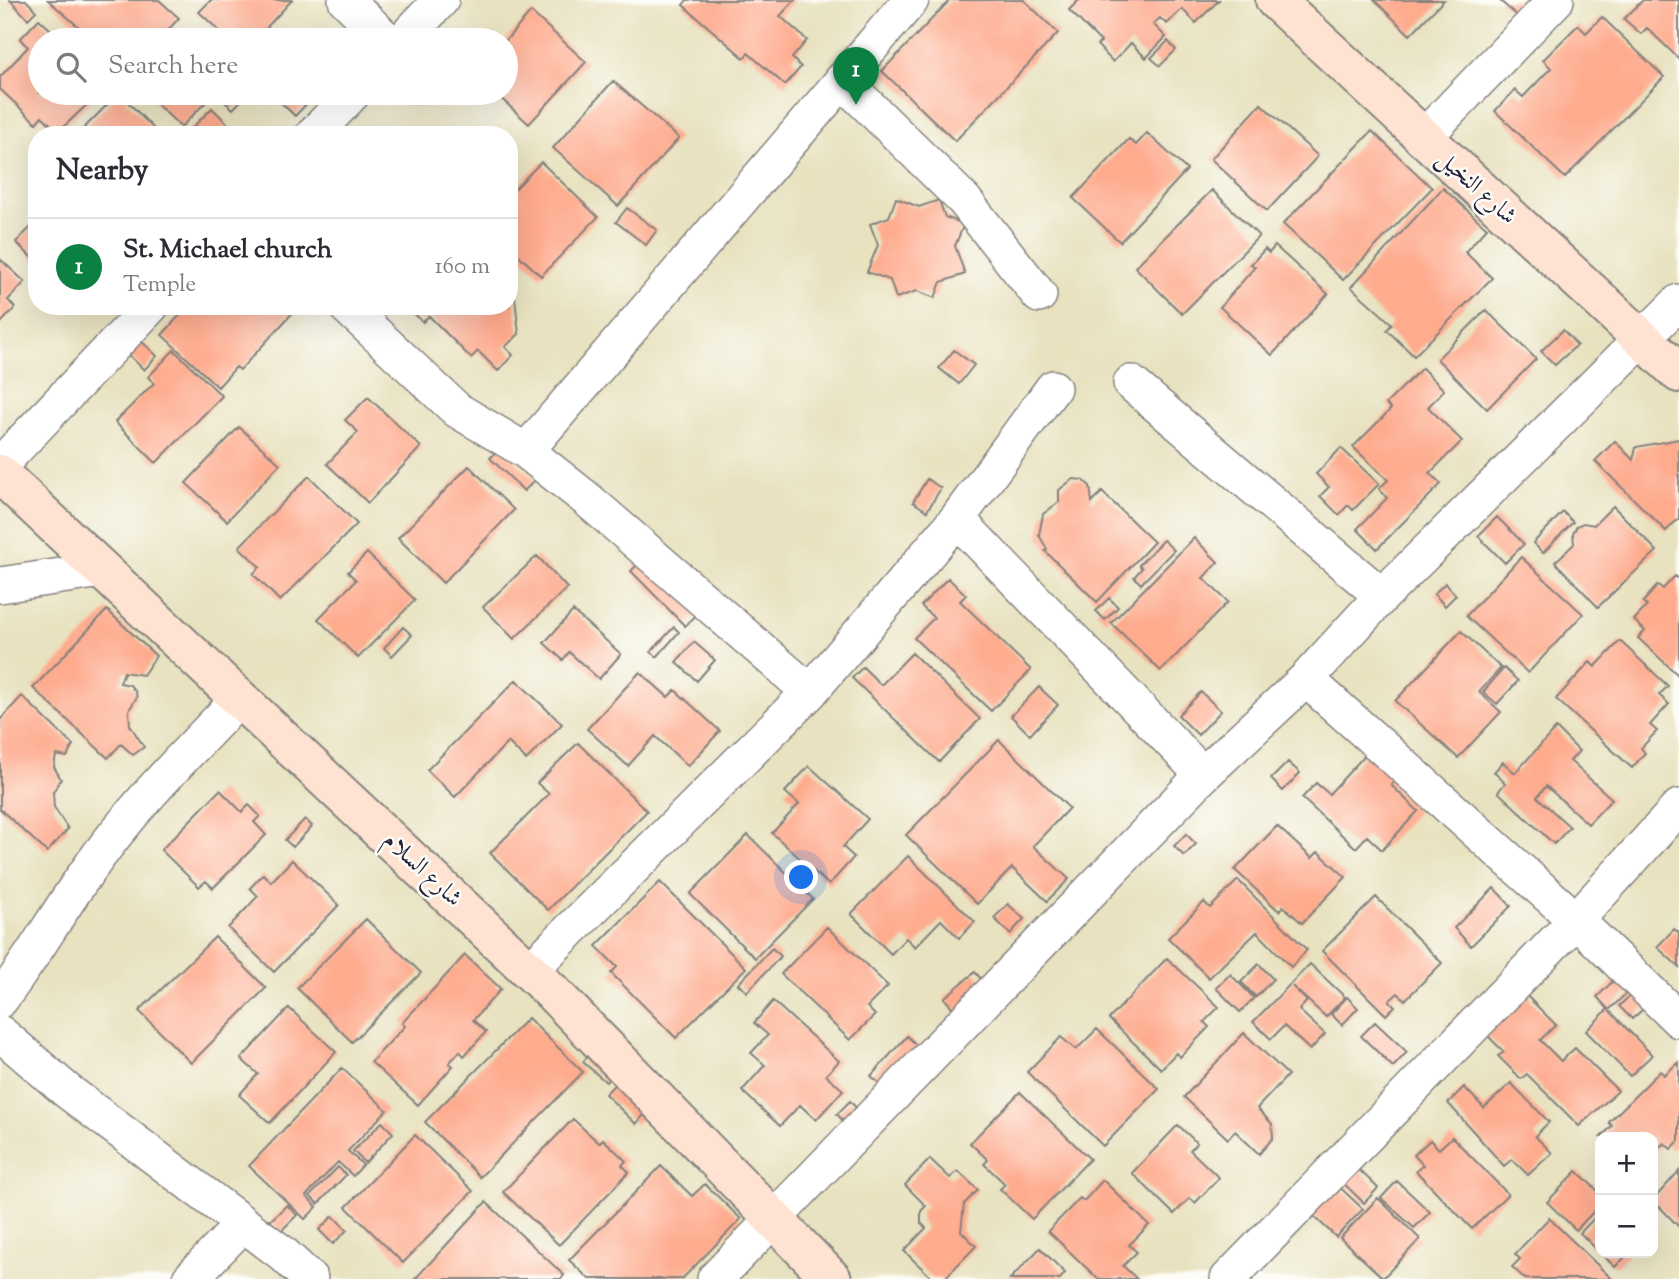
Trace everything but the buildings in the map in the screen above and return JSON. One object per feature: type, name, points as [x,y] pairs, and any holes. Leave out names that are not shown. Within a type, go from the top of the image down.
[{"type":"street","points":[[346,0],[375,28]]},
{"type":"street","points":[[414,28],[441,0]]},
{"type":"street","points":[[526,451],[911,0]]},
{"type":"street","name":"شارع النخيل","points":[[1275,0],[1422,139],[1679,373]]},
{"type":"street","points":[[1422,139],[1556,0]]},
{"type":"street","points":[[842,80],[964,200],[1039,295]]},
{"type":"street","points":[[322,126],[342,105]]},
{"type":"street","points":[[715,1279],[1203,775],[1306,679],[1382,596],[1679,302]]},
{"type":"street","points":[[0,466],[142,315]]},
{"type":"street","points":[[356,315],[457,410],[526,451],[588,500],[810,692]]},
{"type":"street","points":[[1131,383],[1382,596]]},
{"type":"street","points":[[529,971],[810,692],[957,519],[1053,388]]},
{"type":"street","name":"شارع السلام","points":[[0,474],[529,971],[832,1279]]},
{"type":"street","points":[[957,519],[1203,775]]},
{"type":"street","points":[[0,585],[102,570]]},
{"type":"street","points":[[1306,679],[1576,920],[1679,1020]]},
{"type":"street","points":[[0,1000],[25,968],[85,875],[161,780],[239,699]]},
{"type":"street","points":[[1228,1279],[1576,920],[1679,807]]},
{"type":"street","points":[[0,1033],[66,1090],[282,1253],[310,1279]]},
{"type":"street","points":[[190,1279],[242,1224]]},
{"type":"place","name":"St. Michael church","points":[[856,105]]}]
